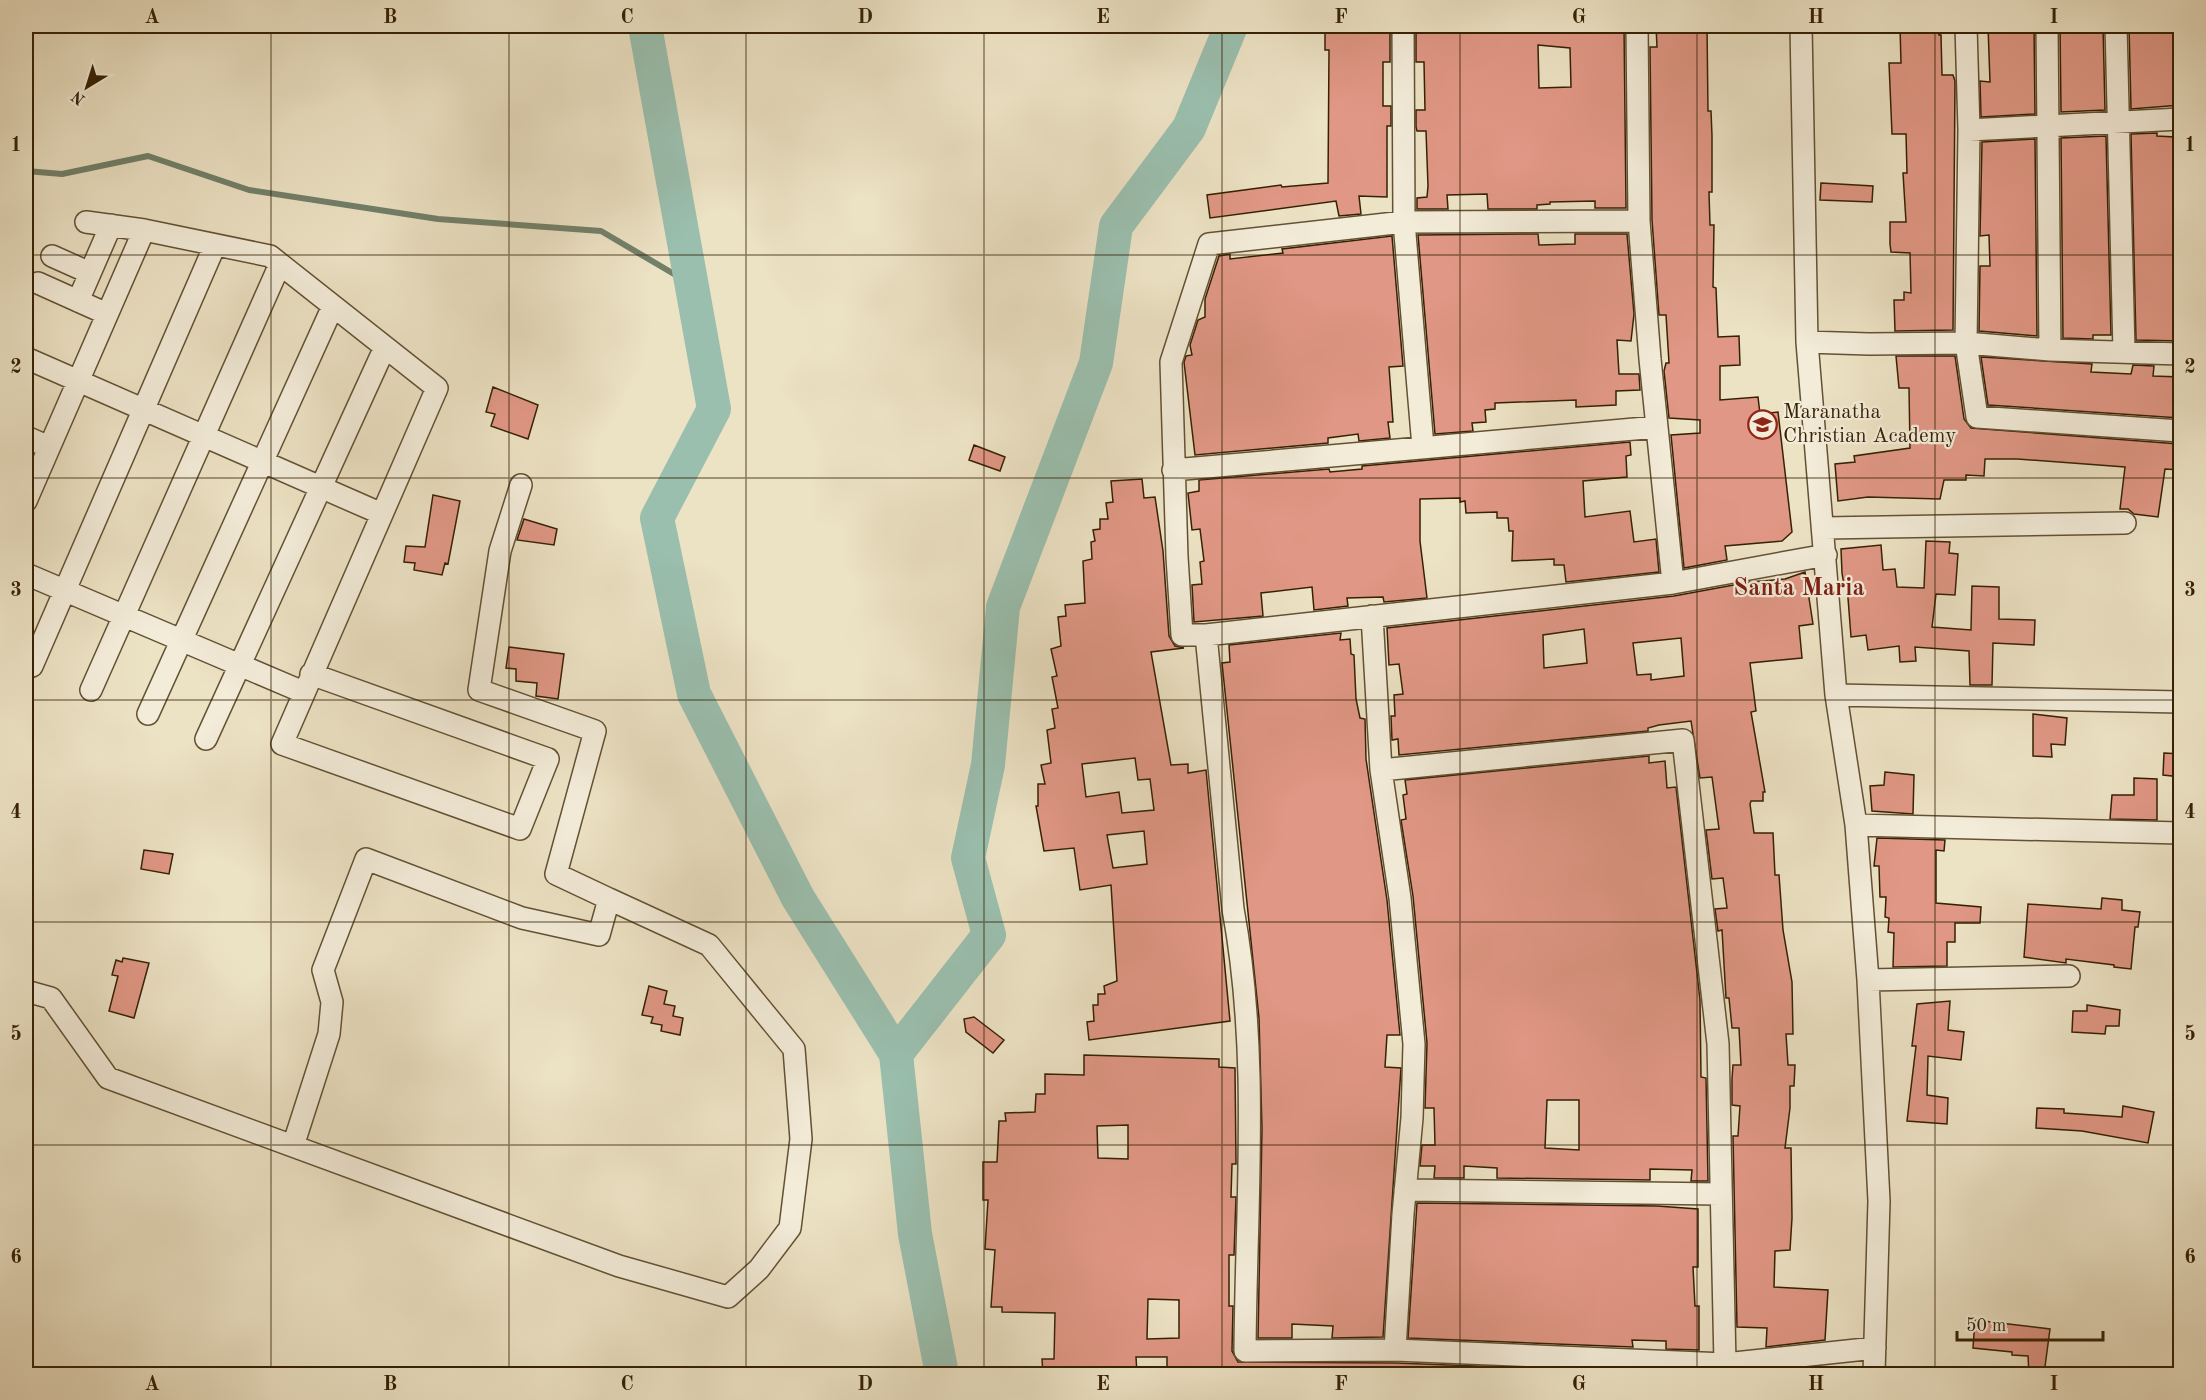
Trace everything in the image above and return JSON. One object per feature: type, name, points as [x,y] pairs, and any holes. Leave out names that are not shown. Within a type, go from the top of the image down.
[{"type":"street","points":[[1402,26],[1404,222],[1424,447]]},
{"type":"street","points":[[1637,26],[1639,221],[1673,583]]},
{"type":"street","points":[[1801,26],[1807,342],[1836,695],[1856,825],[1868,980],[1880,1201],[1874,1374]]},
{"type":"street","points":[[1966,26],[1969,130],[1966,343],[1977,417],[2181,431]]},
{"type":"street","points":[[2046,26],[2050,350]]},
{"type":"street","points":[[2116,26],[2124,351]]},
{"type":"street","points":[[1969,130],[2181,119]]},
{"type":"street","points":[[1639,221],[1404,222],[1209,244],[1170,362],[1182,635],[1206,635],[1673,583],[1826,555]]},
{"type":"street","points":[[26,574],[240,664],[307,683],[548,759],[520,829],[282,744],[307,683],[437,388],[270,256],[144,230],[86,222]]},
{"type":"street","points":[[78,301],[111,225]]},
{"type":"street","points":[[26,501],[144,230]]},
{"type":"street","points":[[32,666],[215,245]]},
{"type":"street","points":[[52,256],[90,273]]},
{"type":"street","points":[[91,690],[280,264]]},
{"type":"street","points":[[38,283],[107,314]]},
{"type":"street","points":[[148,714],[333,306]]},
{"type":"street","points":[[1807,342],[1966,343],[2050,350],[2181,354]]},
{"type":"street","points":[[206,739],[385,347]]},
{"type":"street","points":[[26,358],[382,514]]},
{"type":"street","points":[[1173,470],[1657,427]]},
{"type":"street","points":[[26,437],[49,447]]},
{"type":"street","points":[[26,991],[51,998],[108,1078],[619,1266],[728,1297],[759,1269],[790,1228],[801,1139],[794,1049],[709,945],[556,874],[595,731],[479,690],[500,550],[521,485]]},
{"type":"street","points":[[1824,528],[2125,523]]},
{"type":"street","points":[[1372,616],[1381,770],[1400,898],[1414,1044],[1412,1118],[1395,1350]]},
{"type":"street","points":[[1206,635],[1233,909],[1241,951],[1247,1031],[1250,1134],[1245,1351],[1395,1350],[1531,1365],[1725,1364],[1875,1348]]},
{"type":"street","points":[[1836,695],[2181,702]]},
{"type":"street","points":[[1381,770],[1683,740],[1718,1044],[1725,1364]]},
{"type":"street","points":[[1856,825],[2181,833]]},
{"type":"street","points":[[292,1146],[329,1034],[332,1002],[323,970],[366,859],[522,918],[599,935],[609,899]]},
{"type":"street","points":[[1868,980],[2069,976]]},
{"type":"street","points":[[1405,1190],[1720,1194]]},
{"type":"building","points":[[1325,26],[1390,26],[1390,62],[1383,62],[1383,106],[1391,106],[1391,126],[1387,126],[1387,197],[1359,196],[1361,214],[1339,216],[1336,201],[1210,218],[1207,195],[1281,185],[1282,187],[1328,183],[1329,50],[1325,50]]},
{"type":"building","points":[[1416,26],[1526,26],[1560,31],[1561,26],[1624,26],[1626,208],[1595,208],[1595,201],[1550,202],[1550,204],[1537,205],[1537,209],[1488,209],[1487,194],[1447,195],[1448,209],[1417,209],[1417,198],[1427,197],[1428,186],[1426,131],[1417,131],[1416,127],[1416,110],[1425,110],[1424,62],[1416,62]],"holes":[[[1538,45],[1570,48],[1571,87],[1539,88]]]},
{"type":"building","points":[[1656,26],[1707,26],[1708,111],[1711,111],[1712,136],[1710,225],[1714,225],[1713,287],[1716,288],[1718,337],[1739,336],[1740,365],[1720,366],[1720,400],[1758,397],[1760,414],[1778,412],[1792,532],[1782,541],[1725,546],[1727,560],[1684,568],[1671,435],[1700,433],[1700,420],[1669,418],[1664,371],[1666,363],[1669,363],[1666,315],[1659,315],[1652,220],[1650,47],[1657,47]]},
{"type":"building","points":[[1939,26],[1942,75],[1953,75],[1955,81],[1953,330],[1895,331],[1894,300],[1904,300],[1904,292],[1911,293],[1910,253],[1891,252],[1890,244],[1890,222],[1906,222],[1903,173],[1907,173],[1906,134],[1892,134],[1889,63],[1901,63],[1900,27]]},
{"type":"building","points":[[1988,26],[2034,26],[2035,114],[1981,117],[1980,81],[1990,82]]},
{"type":"building","points":[[2060,26],[2103,26],[2105,110],[2061,112]]},
{"type":"building","points":[[2129,26],[2181,26],[2181,105],[2131,109]]},
{"type":"building","points":[[2157,133],[2157,136],[2175,137],[2174,167],[2181,167],[2181,341],[2136,340],[2131,134]]},
{"type":"building","points":[[2106,136],[2111,335],[2093,335],[2093,339],[2063,338],[2061,138]]},
{"type":"building","points":[[2035,139],[2037,336],[1979,331],[1980,266],[1990,266],[1989,235],[1980,236],[1982,142]]},
{"type":"building","points":[[1821,183],[1873,186],[1872,202],[1820,200]]},
{"type":"building","points":[[1538,234],[1539,245],[1575,244],[1575,234],[1627,234],[1634,314],[1631,341],[1617,340],[1619,374],[1639,374],[1640,390],[1616,391],[1616,405],[1576,407],[1576,400],[1495,403],[1495,409],[1485,410],[1486,422],[1472,423],[1473,431],[1435,434],[1418,235]]},
{"type":"building","points":[[1392,236],[1403,366],[1389,367],[1393,422],[1388,422],[1390,438],[1359,441],[1358,434],[1328,438],[1328,443],[1195,455],[1184,362],[1186,356],[1192,355],[1190,345],[1198,320],[1205,317],[1205,299],[1219,256],[1230,254],[1230,259],[1283,253],[1282,249]]},
{"type":"building","points":[[1896,356],[1955,356],[1964,419],[1971,428],[2179,444],[2181,470],[2165,469],[2158,517],[2134,514],[2128,509],[2120,509],[2125,467],[2017,459],[1985,459],[1984,476],[1966,475],[1966,480],[1944,480],[1940,499],[1868,497],[1838,501],[1835,464],[1855,462],[1854,456],[1910,448],[1909,388],[1899,388]]},
{"type":"building","points":[[1981,357],[2092,364],[2091,372],[2131,374],[2133,365],[2154,366],[2153,376],[2181,377],[2181,416],[2180,418],[1988,405]]},
{"type":"building","points":[[493,387],[538,405],[528,439],[491,426],[495,414],[486,412]]},
{"type":"building","points":[[1630,442],[1631,455],[1626,456],[1627,477],[1583,481],[1585,517],[1630,511],[1634,542],[1656,539],[1659,572],[1566,582],[1564,565],[1554,565],[1554,559],[1512,561],[1513,531],[1509,531],[1508,518],[1497,518],[1497,512],[1466,513],[1465,501],[1460,502],[1460,498],[1420,499],[1420,541],[1427,598],[1384,602],[1383,597],[1347,598],[1348,606],[1314,610],[1312,587],[1261,593],[1263,616],[1194,622],[1192,585],[1202,584],[1200,562],[1204,561],[1200,529],[1192,530],[1188,493],[1199,491],[1199,480],[1329,469],[1330,472],[1362,469],[1362,466]]},
{"type":"building","points":[[974,445],[1005,457],[1000,471],[969,460]]},
{"type":"building","points":[[1142,479],[1144,498],[1155,497],[1163,551],[1169,636],[1175,646],[1184,648],[1151,652],[1171,765],[1188,764],[1188,773],[1206,770],[1230,1021],[1089,1040],[1087,1022],[1094,1021],[1093,1005],[1098,1005],[1098,994],[1105,994],[1104,986],[1117,981],[1111,885],[1080,890],[1074,848],[1044,851],[1036,806],[1038,806],[1038,784],[1045,784],[1041,765],[1051,763],[1047,730],[1055,728],[1052,709],[1058,708],[1052,677],[1057,676],[1051,649],[1061,646],[1058,617],[1066,616],[1065,605],[1085,603],[1083,561],[1092,559],[1091,542],[1095,541],[1093,530],[1100,529],[1100,519],[1108,519],[1106,503],[1113,502],[1111,481]],"holes":[[[1135,758],[1138,780],[1150,779],[1154,810],[1122,813],[1119,792],[1086,797],[1082,764]],[[1144,831],[1147,864],[1113,868],[1107,835]]]},
{"type":"building","points":[[433,495],[460,501],[448,564],[445,563],[442,575],[414,570],[415,563],[404,562],[406,546],[425,547]]},
{"type":"building","points":[[524,519],[557,529],[554,545],[517,540]]},
{"type":"building","points":[[1926,541],[1950,542],[1949,553],[1958,554],[1955,595],[1936,594],[1932,627],[1971,630],[1972,586],[1999,587],[1999,619],[2035,620],[2034,645],[1993,643],[1992,685],[1970,685],[1969,651],[1915,647],[1916,661],[1900,662],[1899,646],[1868,650],[1866,635],[1851,637],[1847,585],[1844,585],[1842,573],[1841,549],[1881,545],[1883,570],[1895,569],[1897,587],[1924,588]]},
{"type":"building","points":[[1805,572],[1813,624],[1799,626],[1802,658],[1750,663],[1756,711],[1751,712],[1765,792],[1763,792],[1763,801],[1751,801],[1750,804],[1754,833],[1773,833],[1775,875],[1779,875],[1783,930],[1792,982],[1793,1034],[1786,1034],[1788,1065],[1795,1065],[1794,1086],[1790,1086],[1785,1148],[1791,1148],[1792,1218],[1790,1250],[1775,1251],[1774,1287],[1828,1290],[1825,1340],[1766,1347],[1767,1328],[1737,1327],[1733,1136],[1738,1136],[1740,1106],[1732,1105],[1732,1079],[1733,1065],[1741,1065],[1739,1028],[1732,1028],[1729,998],[1726,998],[1722,930],[1718,931],[1715,909],[1727,908],[1723,878],[1712,879],[1706,830],[1719,829],[1712,777],[1700,778],[1691,721],[1659,725],[1648,728],[1648,731],[1399,755],[1398,739],[1392,740],[1391,716],[1395,716],[1394,695],[1403,694],[1399,664],[1389,665],[1387,628],[1674,596],[1750,582],[1785,579]],"holes":[[[1584,629],[1587,663],[1544,668],[1543,635]],[[1681,638],[1684,676],[1651,680],[1651,674],[1637,675],[1633,643]]]},
{"type":"building","points":[[1341,633],[1340,640],[1350,639],[1351,654],[1354,655],[1356,699],[1360,718],[1365,719],[1366,759],[1387,900],[1400,1035],[1387,1035],[1385,1067],[1401,1068],[1383,1337],[1332,1338],[1333,1326],[1292,1324],[1292,1338],[1258,1338],[1262,1129],[1259,1018],[1222,663],[1230,662],[1229,645]]},
{"type":"building","points":[[509,647],[564,654],[558,699],[536,696],[537,683],[516,681],[516,669],[506,668]]},
{"type":"building","points":[[2033,714],[2067,718],[2065,745],[2051,744],[2052,757],[2033,756]]},
{"type":"building","points":[[2164,753],[2181,754],[2181,777],[2163,775]]},
{"type":"building","points":[[1649,756],[1649,763],[1665,761],[1667,788],[1676,787],[1700,1000],[1701,1077],[1706,1078],[1708,1181],[1691,1181],[1692,1170],[1650,1169],[1650,1180],[1497,1178],[1497,1168],[1464,1166],[1464,1178],[1434,1178],[1435,1166],[1420,1166],[1422,1145],[1435,1145],[1434,1108],[1425,1108],[1427,1043],[1413,896],[1401,820],[1406,819],[1403,795],[1407,794],[1405,780]],"holes":[[[1547,1100],[1579,1100],[1579,1150],[1545,1148]]]},
{"type":"building","points":[[1885,772],[1914,775],[1913,814],[1872,811],[1870,786],[1884,785]]},
{"type":"building","points":[[2134,778],[2157,779],[2157,820],[2110,819],[2112,795],[2134,795]]},
{"type":"building","points":[[1877,838],[1945,840],[1944,851],[1936,850],[1936,903],[1981,907],[1980,923],[1955,923],[1955,942],[1947,942],[1947,966],[1893,967],[1894,933],[1888,932],[1889,918],[1885,917],[1886,897],[1880,897],[1879,866],[1874,866]]},
{"type":"building","points":[[144,850],[173,854],[169,874],[141,869]]},
{"type":"building","points":[[2102,898],[2122,900],[2122,910],[2140,912],[2138,927],[2135,927],[2131,969],[2066,959],[2066,963],[2024,957],[2028,904],[2101,909]]},
{"type":"building","points":[[123,958],[149,963],[134,1018],[109,1011],[118,976],[112,975],[116,960],[122,962]]},
{"type":"building","points":[[649,986],[667,991],[664,1004],[675,1006],[673,1016],[683,1018],[680,1035],[661,1031],[662,1025],[651,1023],[653,1017],[642,1015]]},
{"type":"building","points":[[1950,1001],[1948,1030],[1964,1032],[1961,1060],[1928,1056],[1927,1095],[1948,1098],[1947,1124],[1907,1121],[1916,1046],[1912,1046],[1917,1004]]},
{"type":"building","points":[[2087,1005],[2120,1010],[2119,1026],[2106,1026],[2105,1034],[2072,1032],[2073,1011],[2087,1011]]},
{"type":"building","points":[[974,1017],[1004,1040],[993,1053],[966,1032],[964,1019]]},
{"type":"building","points":[[1084,1055],[1219,1059],[1219,1067],[1235,1068],[1236,1164],[1232,1164],[1231,1197],[1236,1197],[1234,1255],[1229,1255],[1229,1306],[1233,1306],[1232,1351],[1238,1362],[1395,1363],[1503,1367],[1503,1374],[1167,1374],[1167,1357],[1136,1357],[1137,1374],[1043,1374],[1042,1359],[1054,1359],[1055,1313],[1002,1312],[1002,1307],[991,1307],[995,1250],[985,1249],[988,1200],[983,1200],[983,1162],[997,1162],[999,1121],[1006,1121],[1005,1113],[1035,1112],[1036,1094],[1045,1094],[1045,1074],[1084,1075]],"holes":[[[1128,1125],[1128,1159],[1098,1158],[1097,1126]],[[1148,1299],[1179,1300],[1179,1338],[1147,1339]]]},
{"type":"building","points":[[2123,1106],[2154,1112],[2148,1143],[2082,1131],[2036,1128],[2037,1108],[2064,1109],[2064,1113],[2122,1117]]},
{"type":"building","points":[[1417,1203],[1657,1206],[1698,1209],[1698,1267],[1693,1267],[1695,1306],[1699,1306],[1699,1350],[1666,1349],[1666,1341],[1632,1340],[1633,1347],[1408,1338]]},
{"type":"building","points":[[1975,1320],[2050,1329],[2044,1374],[2029,1374],[2028,1356],[1973,1348]]},
{"type":"building","points":[[1815,1367],[1816,1374],[1764,1374],[1764,1373]]},
{"type":"building","points":[[1554,1370],[1634,1373],[1634,1374],[1554,1374]]},
{"type":"waterway","points":[[645,26],[714,409],[657,518],[694,694],[798,898],[896,1054],[915,1234],[942,1374]]},
{"type":"waterway","points":[[896,1054],[989,935],[968,858],[988,765],[1003,607],[1096,363],[1116,226],[1189,128],[1231,26]]},
{"type":"waterway","points":[[26,171],[62,174],[148,156],[249,190],[438,219],[601,231],[691,284]]},
{"type":"place","name":"Maranatha Christian Academy","points":[[1762,424]]},
{"type":"district","name":"Santa Maria","points":[[1799,589]]}]
